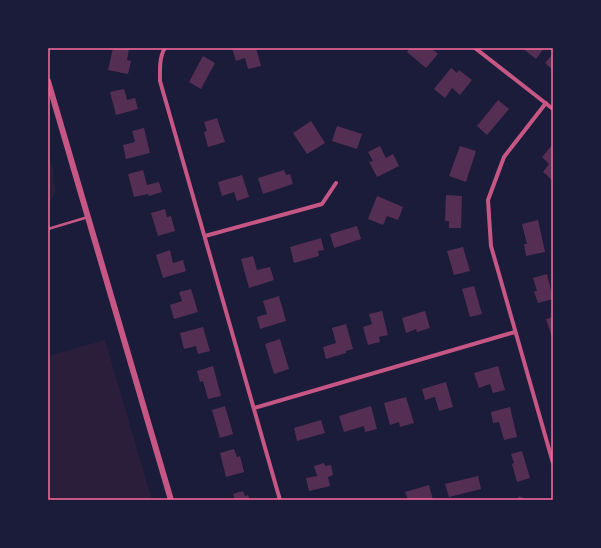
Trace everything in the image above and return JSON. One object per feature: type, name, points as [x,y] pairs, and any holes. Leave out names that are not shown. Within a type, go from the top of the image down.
[{"type":"street","points":[[165,48],[160,66],[160,81],[280,500]]},
{"type":"street","points":[[475,48],[553,109]]},
{"type":"street","points":[[48,81],[171,500]]},
{"type":"street","points":[[546,104],[504,157],[488,200],[490,246],[553,464]]},
{"type":"street","points":[[205,236],[322,204],[336,183]]},
{"type":"street","points":[[254,408],[515,332]]},
{"type":"lane","points":[[48,229],[88,217]]},
{"type":"shaded area","points":[[48,153],[53,170],[56,192],[48,206]]},
{"type":"shaded area","points":[[105,340],[152,500],[48,500],[48,356]]},
{"type":"building","points":[[113,48],[129,48],[127,60],[131,61],[128,74],[108,70]]},
{"type":"building","points":[[232,48],[256,48],[261,66],[248,69],[245,58],[236,61]]},
{"type":"building","points":[[410,48],[431,48],[438,54],[426,68],[407,52]]},
{"type":"building","points":[[522,48],[544,48],[536,59]]},
{"type":"building","points":[[553,54],[553,70],[545,63]]},
{"type":"building","points":[[203,56],[215,63],[201,89],[189,82]]},
{"type":"building","points":[[451,68],[457,73],[459,70],[472,80],[460,95],[452,88],[445,98],[434,89]]},
{"type":"building","points":[[124,89],[127,100],[135,98],[138,109],[116,115],[110,92]]},
{"type":"building","points":[[498,100],[509,109],[487,135],[477,126]]},
{"type":"building","points":[[217,118],[225,142],[208,147],[204,132],[207,131],[204,122]]},
{"type":"building","points":[[311,121],[325,143],[307,154],[293,133]]},
{"type":"building","points":[[337,126],[362,134],[357,149],[332,141]]},
{"type":"building","points":[[144,128],[150,153],[126,159],[123,145],[135,142],[132,131]]},
{"type":"building","points":[[553,144],[553,181],[543,172],[549,164],[542,157]]},
{"type":"building","points":[[380,146],[386,158],[393,154],[399,166],[377,177],[369,162],[373,161],[368,152]]},
{"type":"building","points":[[460,146],[476,151],[466,182],[449,176]]},
{"type":"building","points":[[143,170],[147,185],[159,182],[162,192],[149,196],[148,194],[134,197],[128,174]]},
{"type":"building","points":[[284,170],[286,175],[290,174],[293,184],[263,194],[258,178]]},
{"type":"building","points":[[242,175],[249,197],[237,201],[234,192],[222,196],[218,182]]},
{"type":"building","points":[[446,195],[462,196],[461,228],[449,228],[449,221],[445,221]]},
{"type":"building","points":[[377,196],[403,207],[398,220],[387,216],[383,225],[368,219]]},
{"type":"building","points":[[165,209],[167,217],[171,216],[175,231],[158,236],[151,213]]},
{"type":"building","points":[[538,220],[545,252],[526,256],[524,244],[527,244],[522,224]]},
{"type":"building","points":[[357,226],[361,239],[334,248],[330,234]]},
{"type":"building","points":[[321,238],[324,250],[318,251],[319,256],[294,263],[290,247]]},
{"type":"building","points":[[463,247],[470,271],[454,275],[447,251]]},
{"type":"building","points":[[170,250],[173,263],[183,260],[186,271],[163,278],[156,255]]},
{"type":"building","points":[[253,256],[257,270],[270,267],[274,280],[249,288],[241,259]]},
{"type":"building","points":[[547,274],[553,299],[538,303],[534,291],[537,291],[533,278]]},
{"type":"building","points":[[474,286],[482,314],[470,317],[462,289]]},
{"type":"building","points":[[191,289],[198,312],[174,319],[170,305],[182,301],[179,292]]},
{"type":"building","points":[[279,296],[286,321],[260,329],[257,317],[267,314],[263,301]]},
{"type":"building","points":[[382,311],[388,335],[379,337],[380,342],[368,345],[363,327],[372,324],[369,314]]},
{"type":"building","points":[[425,311],[430,328],[417,332],[416,329],[406,333],[402,318]]},
{"type":"building","points":[[553,317],[553,340],[546,319]]},
{"type":"building","points":[[346,324],[353,349],[346,351],[346,353],[326,359],[323,347],[336,343],[332,328]]},
{"type":"building","points":[[203,327],[210,351],[198,354],[196,346],[184,349],[180,333]]},
{"type":"building","points":[[280,339],[289,369],[274,374],[265,344]]},
{"type":"building","points":[[213,366],[221,396],[208,399],[203,381],[200,382],[197,371]]},
{"type":"building","points":[[498,366],[505,390],[493,393],[490,384],[479,388],[474,373]]},
{"type":"building","points":[[446,382],[453,407],[439,411],[435,397],[425,400],[422,389]]},
{"type":"building","points":[[406,397],[414,423],[400,427],[399,422],[390,425],[384,403]]},
{"type":"building","points":[[225,406],[233,434],[220,438],[212,410]]},
{"type":"building","points":[[371,406],[377,429],[365,432],[364,426],[344,432],[339,416]]},
{"type":"building","points":[[510,407],[517,437],[504,440],[499,422],[493,423],[491,412]]},
{"type":"building","points":[[321,420],[325,433],[297,441],[294,428]]},
{"type":"building","points":[[234,449],[237,457],[240,456],[244,472],[226,477],[220,453]]},
{"type":"building","points":[[522,451],[530,478],[517,482],[511,454]]},
{"type":"building","points":[[324,463],[325,466],[331,465],[333,475],[328,477],[330,486],[309,491],[306,478],[317,476],[314,466]]},
{"type":"building","points":[[478,476],[481,489],[449,497],[445,484]]},
{"type":"building","points":[[429,485],[433,500],[408,500],[405,492]]},
{"type":"building","points":[[243,491],[245,496],[248,495],[250,500],[235,500],[233,494]]},
{"type":"building","points":[[519,496],[527,500],[517,500]]}]
